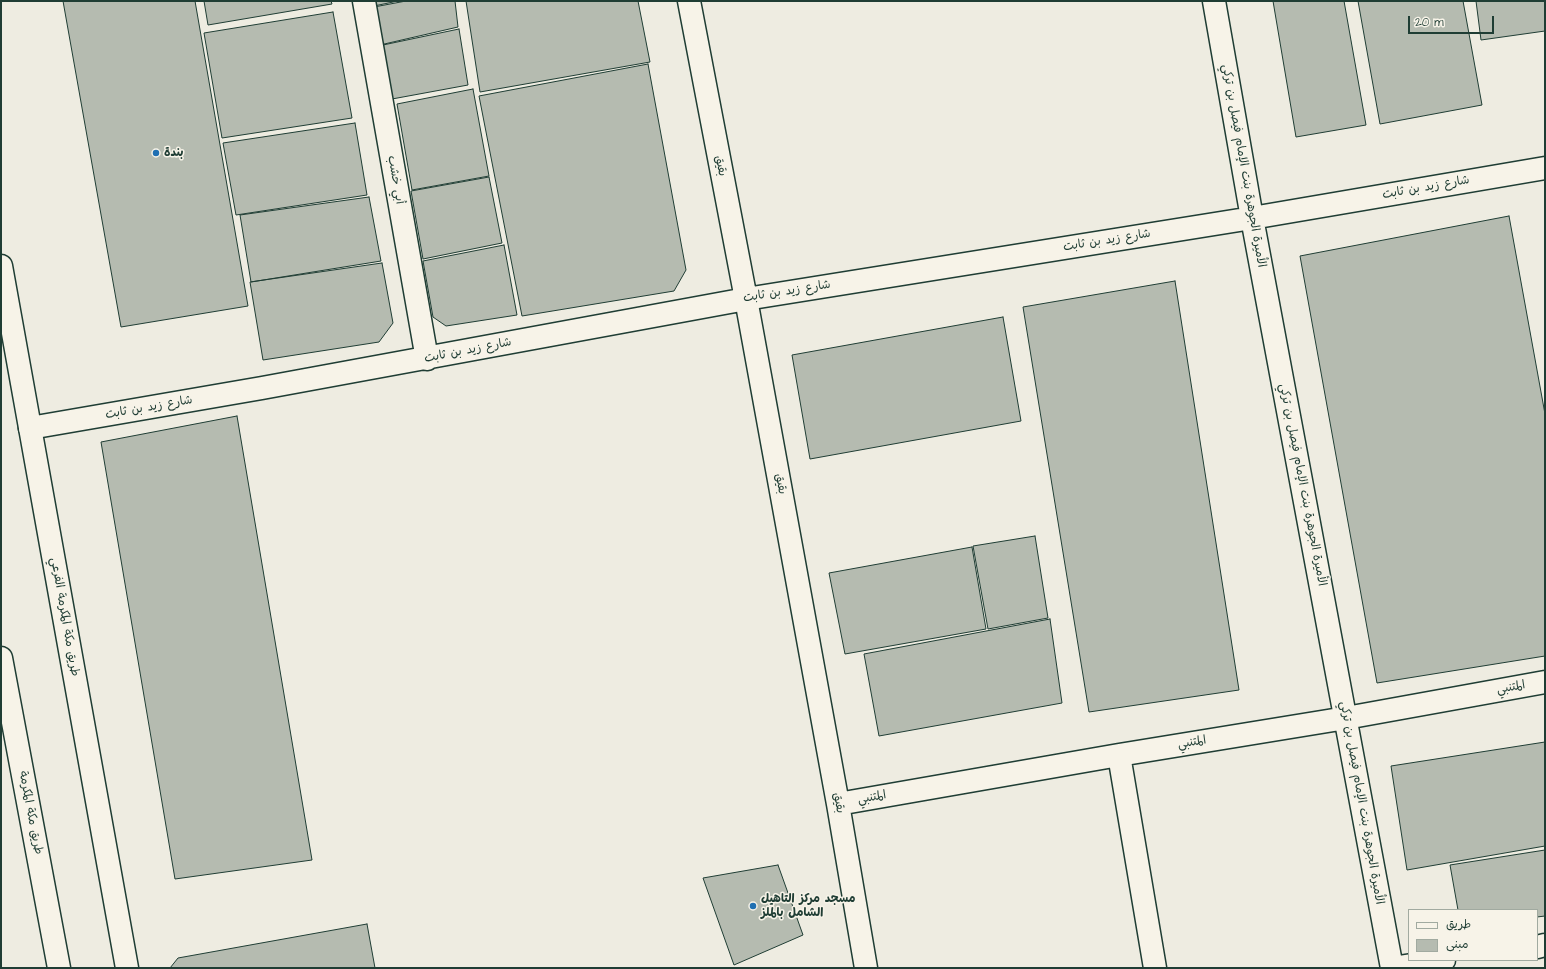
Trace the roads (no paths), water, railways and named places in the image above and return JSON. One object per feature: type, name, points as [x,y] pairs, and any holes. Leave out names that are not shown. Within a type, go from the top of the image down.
[{"type":"main road","name":"أبي خشب","points":[[364,1],[426,358]]},
{"type":"main road","name":"بقيق","points":[[689,1],[746,299],[838,804],[866,968]]},
{"type":"main road","name":"الأميرة الجوهرة بنت الإمام فيصل بن تركي","points":[[1214,1],[1252,218],[1392,968]]},
{"type":"main road","name":"شارع زيد بن ثابت","points":[[30,428],[262,388],[746,299],[1252,218],[1545,168]]},
{"type":"main road","name":"طريق مكة المكرمة الفرعي","points":[[1,266],[127,968]]},
{"type":"main road","name":"طريق مكة المكرمة","points":[[1,658],[59,968]]},
{"type":"main road","name":"المتنبي","points":[[838,804],[1119,755],[1346,718],[1545,682]]},
{"type":"main road","points":[[1119,755],[1155,968]]},
{"type":"main road","points":[[1392,968],[1438,961]]},
{"type":"place","name":"بندة","points":[[156,153]]},
{"type":"place","name":"مسجد مركز التاهيل الشامل بالملز","points":[[753,906]]}]
